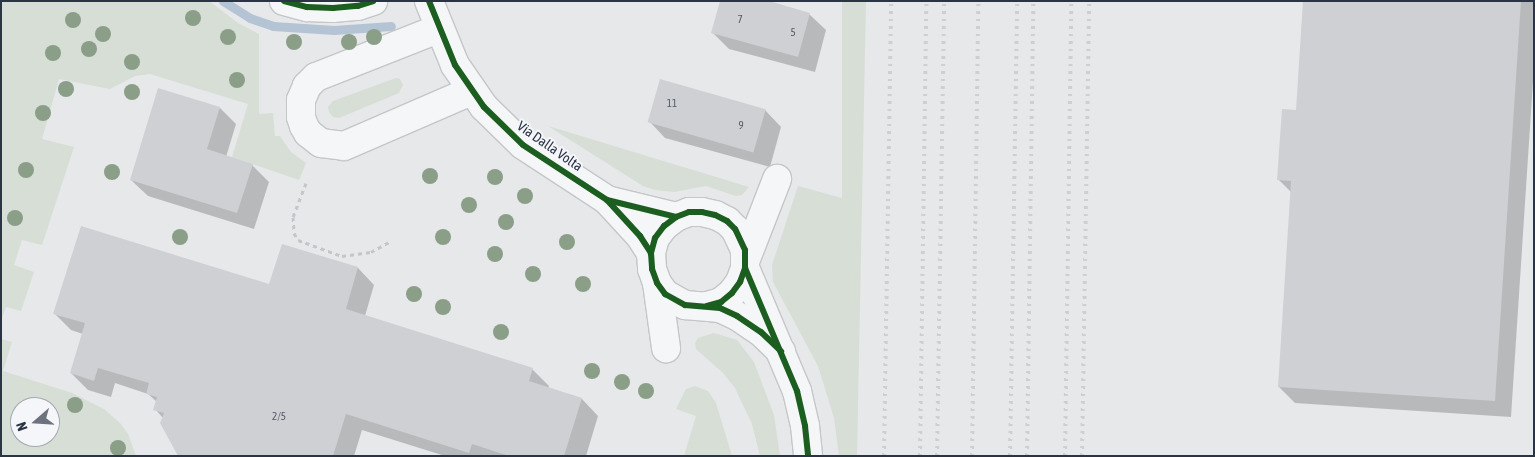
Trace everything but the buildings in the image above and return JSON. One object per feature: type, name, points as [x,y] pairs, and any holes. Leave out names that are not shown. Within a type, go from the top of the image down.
[{"type":"street","points":[[284,1],[307,7],[333,8],[358,6],[373,1]]},
{"type":"street","points":[[429,1],[438,29],[316,77],[307,86],[301,100],[300,109],[304,126],[308,133],[321,143],[344,146],[471,91]]},
{"type":"street","name":"Via Dalla Volta","points":[[438,29],[455,65],[471,91],[497,121],[523,145],[607,200],[640,236],[651,253],[652,269],[657,283],[666,348],[682,322],[701,307]]},
{"type":"street","points":[[701,307],[720,302],[732,293],[740,282],[746,264],[774,187],[747,213],[727,221],[741,239],[746,264],[781,350],[802,409],[808,456]]},
{"type":"street","name":"Via Dalla Volta","points":[[607,200],[676,217],[689,212],[702,212],[715,215],[727,221]]},
{"type":"street","points":[[651,253],[655,238],[664,226],[676,217]]},
{"type":"street","points":[[657,283],[665,294],[676,301],[701,307],[720,308],[737,316],[761,332],[781,350]]},
{"type":"path","points":[[306,183],[294,217],[294,233],[298,240],[342,256],[371,252],[391,241]]},
{"type":"shaded area","points":[[1,1],[209,1],[238,23],[259,34],[259,114],[273,113],[275,136],[280,136],[291,152],[306,163],[299,180],[232,157],[248,104],[150,74],[135,76],[110,89],[59,79],[42,139],[74,147],[42,245],[22,240],[14,265],[34,272],[21,311],[6,307],[1,321]]},
{"type":"shaded area","points":[[842,1],[866,1],[857,456],[839,456],[834,418],[818,366],[773,282],[772,265],[798,186],[842,198]]},
{"type":"shaded area","points":[[396,78],[400,79],[403,85],[399,93],[339,118],[333,117],[329,112],[328,107],[333,101]]},
{"type":"shaded area","points":[[548,126],[749,187],[742,195],[736,196],[706,186],[674,192],[655,190],[643,186]]},
{"type":"shaded area","points":[[714,333],[737,340],[754,362],[774,415],[780,456],[760,456],[752,424],[735,388],[723,373],[696,349],[695,343],[698,338]]},
{"type":"shaded area","points":[[1,339],[12,342],[3,371],[72,393],[104,409],[121,424],[128,434],[136,456],[1,456]]},
{"type":"shaded area","points":[[695,386],[708,391],[716,403],[732,456],[684,456],[696,416],[676,409],[686,389]]},
{"type":"waterway","points":[[223,1],[250,18],[273,26],[334,30],[391,26]]},
{"type":"railway","points":[[884,456],[891,1]]},
{"type":"railway","points":[[920,456],[926,1]]},
{"type":"railway","points":[[937,456],[944,1]]},
{"type":"railway","points":[[972,456],[978,1]]},
{"type":"railway","points":[[1010,456],[1017,1]]},
{"type":"railway","points":[[1027,456],[1033,1]]},
{"type":"railway","points":[[1065,456],[1071,1]]},
{"type":"railway","points":[[1082,456],[1089,1]]},
{"type":"cycle path","points":[[284,1],[307,7],[333,8],[358,6],[373,1]]},
{"type":"cycle path","points":[[429,1],[455,65],[484,107],[523,145],[607,200],[640,236],[651,253]]},
{"type":"cycle path","points":[[607,200],[676,217]]},
{"type":"cycle path","points":[[707,306],[721,302],[732,293],[740,282],[745,268],[745,250],[735,229],[727,221],[715,215],[689,212],[676,217],[664,226],[655,238],[651,253],[652,269],[657,283],[665,294],[685,305],[720,308],[737,316],[761,332],[781,351]]},
{"type":"cycle path","points":[[745,268],[797,391],[805,426],[808,456]]}]
